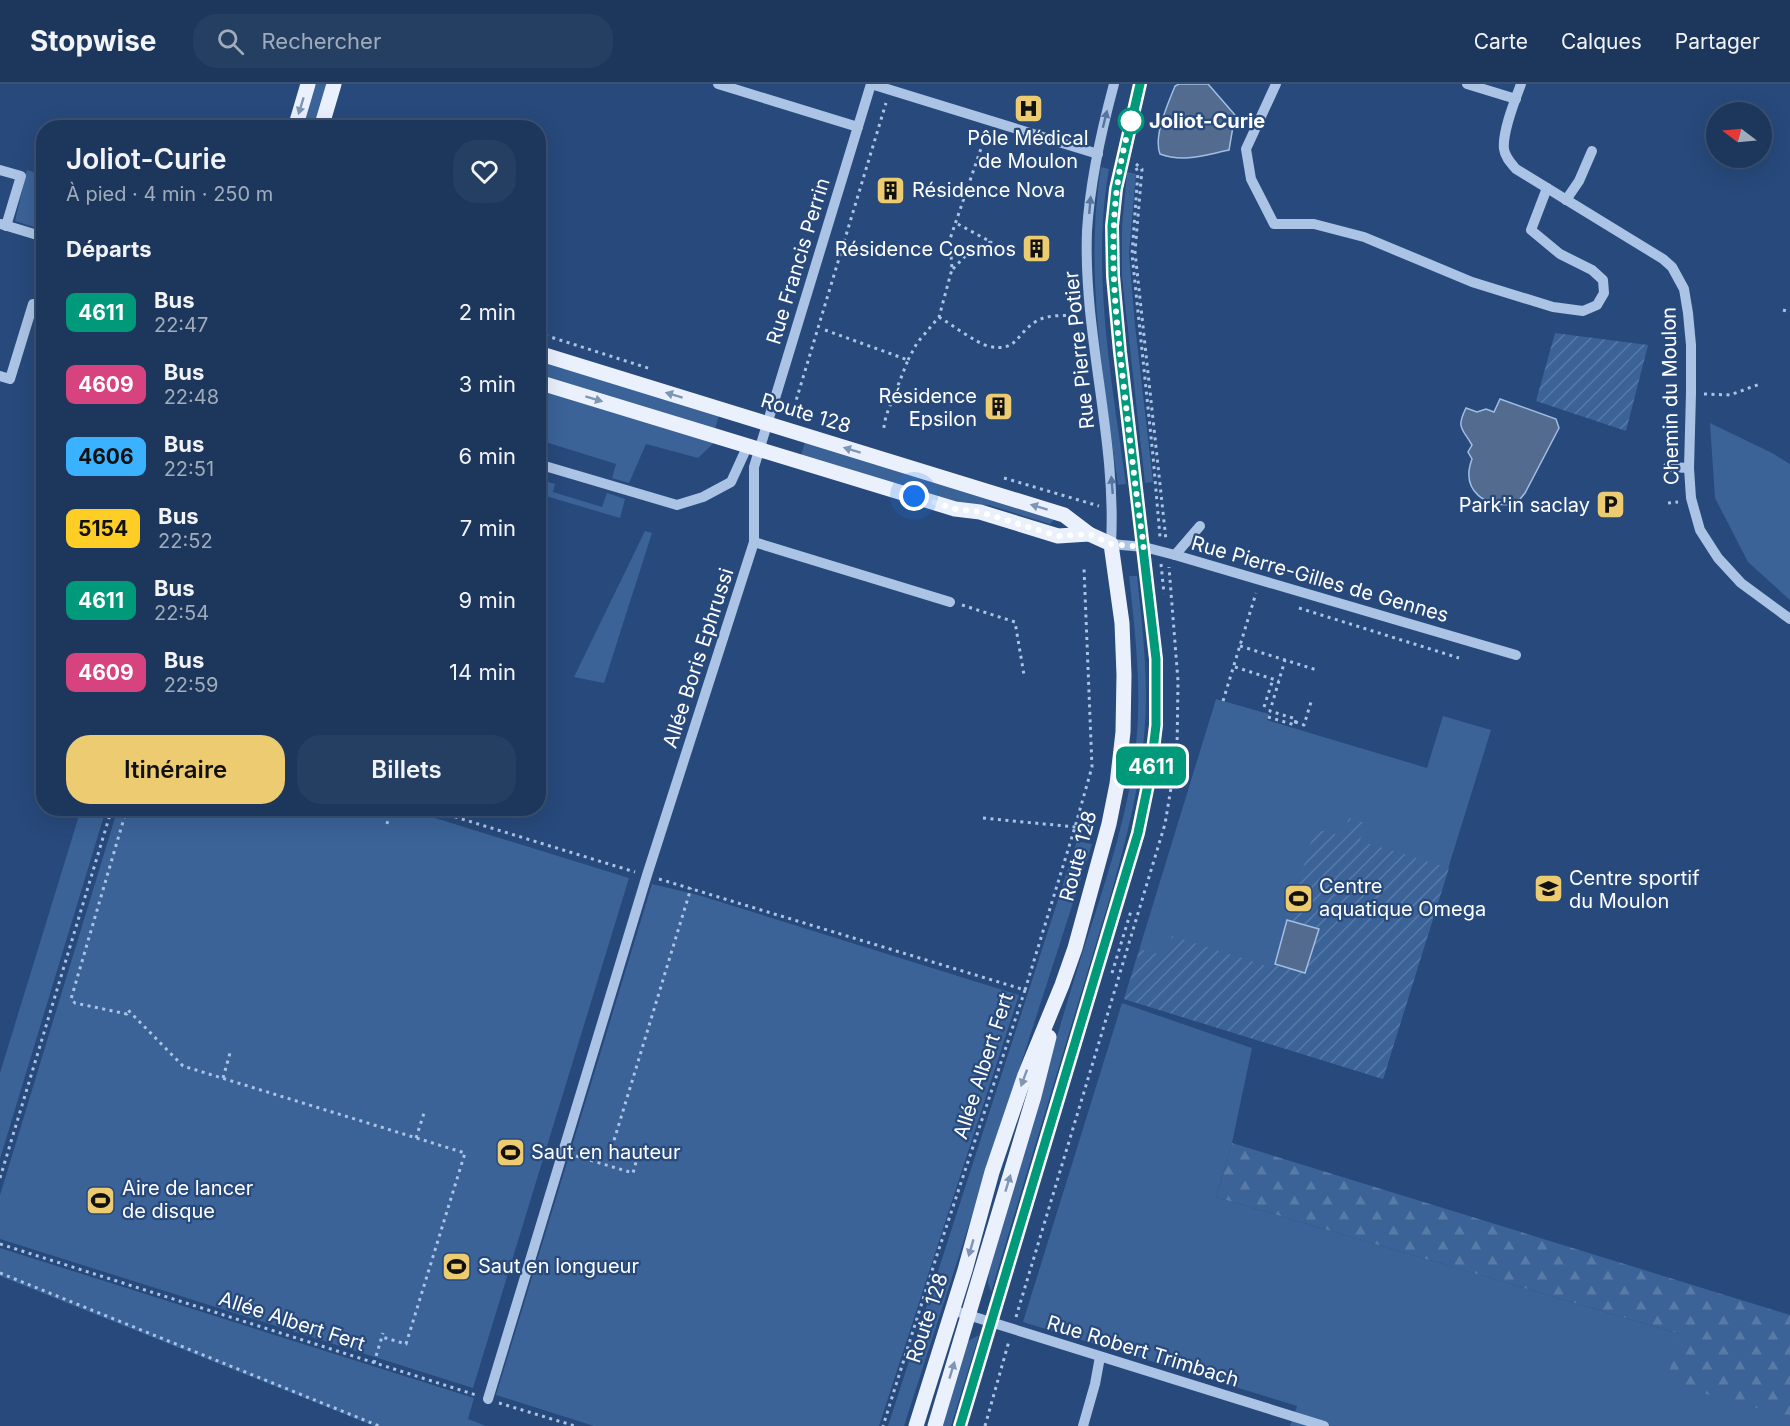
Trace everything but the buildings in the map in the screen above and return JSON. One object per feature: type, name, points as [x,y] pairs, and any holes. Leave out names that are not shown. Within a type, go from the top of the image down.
[{"type":"main road","points":[[297,120],[308,84]]},
{"type":"main road","points":[[323,120],[334,84]]},
{"type":"main road","name":"Route 128","points":[[546,355],[1064,515],[1089,534],[1111,544],[1122,622],[1124,675],[1123,732],[1117,784],[1109,824],[1075,948],[1025,1075],[992,1172],[916,1426]]},
{"type":"main road","name":"Route 128","points":[[546,384],[955,509],[980,512],[1058,536],[1089,534]]},
{"type":"main road","name":"Route 128","points":[[935,1426],[1034,1096],[1062,985]]},
{"type":"street","points":[[718,84],[858,127]]},
{"type":"street","points":[[871,84],[1098,154]]},
{"type":"street","name":"Rue Francis Perrin","points":[[754,446],[767,423],[871,84]]},
{"type":"street","name":"Rue Pierre Potier","points":[[1111,544],[1112,486],[1091,318],[1088,256],[1090,203],[1098,154],[1114,84]]},
{"type":"street","points":[[960,1426],[1138,833],[1150,775],[1156,725],[1156,659],[1120,352],[1113,276],[1112,226],[1116,189],[1140,84]]},
{"type":"street","points":[[1276,84],[1246,149],[1251,178],[1274,224],[1314,224],[1343,231],[1472,282],[1553,307],[1583,311],[1597,305],[1604,293],[1603,280],[1592,270],[1560,254],[1531,230],[1547,188]]},
{"type":"street","points":[[1467,84],[1516,99]]},
{"type":"street","name":"Chemin du Moulon","points":[[1521,84],[1504,140],[1504,150],[1508,160],[1516,169],[1663,259],[1672,267],[1684,289],[1688,313],[1692,393],[1689,468],[1691,498],[1700,530],[1718,558],[1741,583],[1790,619]]},
{"type":"street","points":[[1566,200],[1579,181],[1592,151]]},
{"type":"street","points":[[0,170],[21,176],[3,225],[36,235]]},
{"type":"street","points":[[0,376],[10,379],[33,304]]},
{"type":"street","points":[[546,466],[677,505],[704,497],[731,482],[754,446]]},
{"type":"street","name":"Allée Boris Ephrussi","points":[[488,1399],[647,875],[754,542],[754,446]]},
{"type":"street","points":[[1668,467],[1689,468]]},
{"type":"street","points":[[1175,555],[1200,526]]},
{"type":"street","points":[[754,542],[951,602]]},
{"type":"street","name":"Rue Pierre-Gilles de Gennes","points":[[1111,544],[1144,547],[1175,555],[1516,655]]},
{"type":"street","name":"Rue Robert Trimbach","points":[[952,1310],[1324,1426]]},
{"type":"street","points":[[1083,1426],[1100,1357]]},
{"type":"path","points":[[792,414],[890,89]]},
{"type":"path","points":[[883,432],[886,416],[908,360],[917,343],[939,317],[952,269],[950,239],[990,121]]},
{"type":"path","points":[[952,269],[972,249],[991,242],[956,223]]},
{"type":"path","points":[[1783,310],[1790,312]]},
{"type":"path","points":[[939,317],[986,346],[1004,348],[1015,343],[1034,322],[1048,316],[1078,315]]},
{"type":"path","points":[[825,330],[908,360]]},
{"type":"path","points":[[1692,393],[1730,396],[1760,384]]},
{"type":"path","points":[[1668,503],[1678,502]]},
{"type":"path","points":[[1025,990],[1092,767],[1084,568]]},
{"type":"path","points":[[1223,701],[1260,580]]},
{"type":"path","points":[[951,602],[1015,622],[1024,675]]},
{"type":"path","points":[[1302,609],[1459,658]]},
{"type":"path","points":[[1240,646],[1317,670]]},
{"type":"path","points":[[1285,660],[1270,711],[1296,719],[1295,722]]},
{"type":"path","points":[[1234,667],[1279,681]]},
{"type":"path","points":[[1264,707],[1273,680]]},
{"type":"path","points":[[1268,717],[1294,725],[1295,722],[1304,724],[1311,702]]},
{"type":"path","points":[[0,1178],[110,816]]},
{"type":"path","points":[[125,816],[70,999],[75,1003],[127,1014],[128,1010],[183,1066],[465,1153],[406,1344],[382,1335],[374,1363]]},
{"type":"path","points":[[387,824],[389,816]]},
{"type":"path","name":"Allée Albert Fert","points":[[452,816],[1025,990],[883,1426]]},
{"type":"path","points":[[983,818],[1075,827],[1109,824]]},
{"type":"path","points":[[562,1152],[633,1173],[638,1155],[612,1147],[691,888]]},
{"type":"path","points":[[223,1078],[230,1053]]},
{"type":"path","points":[[416,1138],[424,1113]]},
{"type":"path","name":"Allée Albert Fert","points":[[0,1244],[575,1426]]},
{"type":"path","points":[[0,1273],[379,1426]]},
{"type":"green space","points":[[313,84],[328,84],[317,120],[302,120]]},
{"type":"green space","points":[[1101,167],[1109,169],[1104,207],[1103,286],[1110,367],[1126,484],[1118,485],[1102,366],[1095,286],[1096,207]]},
{"type":"green space","points":[[27,170],[36,173],[36,228],[15,221]]},
{"type":"green space","points":[[1127,172],[1136,174],[1129,253],[1153,482],[1145,483],[1122,276],[1122,227]]},
{"type":"green space","points":[[1555,333],[1648,345],[1626,431],[1536,401]]},
{"type":"green space","points":[[546,362],[719,415],[715,429],[546,378]]},
{"type":"green space","points":[[546,389],[716,441],[698,458],[646,444],[629,483],[612,478],[616,464],[546,442]]},
{"type":"green space","points":[[1710,423],[1790,464],[1790,600],[1748,562],[1715,498]]},
{"type":"green space","points":[[805,442],[1053,517],[1054,520],[1050,524],[989,505],[959,504],[801,456]]},
{"type":"green space","points":[[546,481],[555,484],[553,492],[602,507],[607,493],[625,499],[620,518],[546,496]]},
{"type":"green space","points":[[645,531],[652,533],[604,683],[574,677]]},
{"type":"green space","points":[[1129,576],[1137,576],[1146,680],[1140,771],[1111,894],[991,1292],[988,1283],[989,1268],[1113,857],[1127,801],[1138,723],[1137,660]]},
{"type":"green space","name":"Centre aquatique Omega","points":[[1216,699],[1269,714],[1267,720],[1427,768],[1443,716],[1491,730],[1383,1079],[1124,999]]},
{"type":"green space","points":[[79,816],[104,816],[0,1159],[0,1073]]},
{"type":"green space","points":[[116,816],[429,816],[629,878],[473,1388],[0,1239],[0,1195]]},
{"type":"green space","points":[[1349,818],[1365,823],[1360,841],[1449,868],[1383,1079],[1124,999],[1140,949],[1166,956],[1172,936],[1270,967],[1273,964],[1305,973],[1319,929],[1287,920],[1315,829],[1342,836]]},
{"type":"green space","points":[[1077,841],[1092,844],[904,1426],[888,1426]]},
{"type":"green space","points":[[652,884],[698,895],[1019,995],[879,1426],[594,1426],[496,1395]]},
{"type":"green space","points":[[1122,1003],[1252,1048],[1232,1143],[1216,1197],[1680,1334],[1790,1417],[1790,1426],[1290,1426],[1297,1406],[1023,1322]]},
{"type":"green space","points":[[1232,1143],[1790,1315],[1790,1417],[1666,1383],[1680,1334],[1216,1197]]},
{"type":"green space","points":[[0,1248],[474,1398],[468,1419],[486,1426],[374,1426],[0,1276]]},
{"type":"green space","points":[[979,1335],[951,1426],[941,1426],[966,1342]]},
{"type":"shaded area","points":[[1208,84],[1235,115],[1229,150],[1186,158],[1160,154],[1158,138],[1162,120],[1175,86]]},
{"type":"shaded area","points":[[1500,399],[1556,419],[1559,428],[1525,493],[1516,504],[1495,504],[1478,495],[1473,489],[1469,470],[1472,459],[1468,452],[1472,445],[1461,424],[1466,408],[1477,412],[1486,409],[1494,412]]},
{"type":"shaded area","points":[[1287,920],[1319,929],[1305,973],[1275,964]]},
{"type":"bus line","name":"4611","points":[[960,1426],[1138,833],[1150,775],[1156,725],[1156,659],[1120,352],[1113,276],[1112,226],[1116,189],[1140,84]]},
{"type":"place","name":"Pôle Médical de Moulon","points":[[1028,108]]},
{"type":"place","name":"Joliot-Curie","points":[[1131,121]]},
{"type":"place","name":"Résidence Nova","points":[[891,190]]},
{"type":"place","name":"Résidence Cosmos","points":[[1037,249]]},
{"type":"place","name":"Résidence Epsilon","points":[[998,407]]},
{"type":"place","name":"Park'in saclay","points":[[1611,505]]},
{"type":"place","name":"Centre sportif du Moulon","points":[[1548,889]]},
{"type":"place","name":"Centre aquatique Omega","points":[[1298,898]]},
{"type":"place","name":"Saut en hauteur","points":[[510,1152]]},
{"type":"place","name":"Aire de lancer de disque","points":[[101,1200]]},
{"type":"place","name":"Saut en longueur","points":[[457,1266]]},
{"type":"route","points":[[914,496],[955,509],[980,512],[1058,536],[1089,534],[1111,544],[1144,547],[1113,276],[1112,226],[1116,189],[1131,121]]}]
